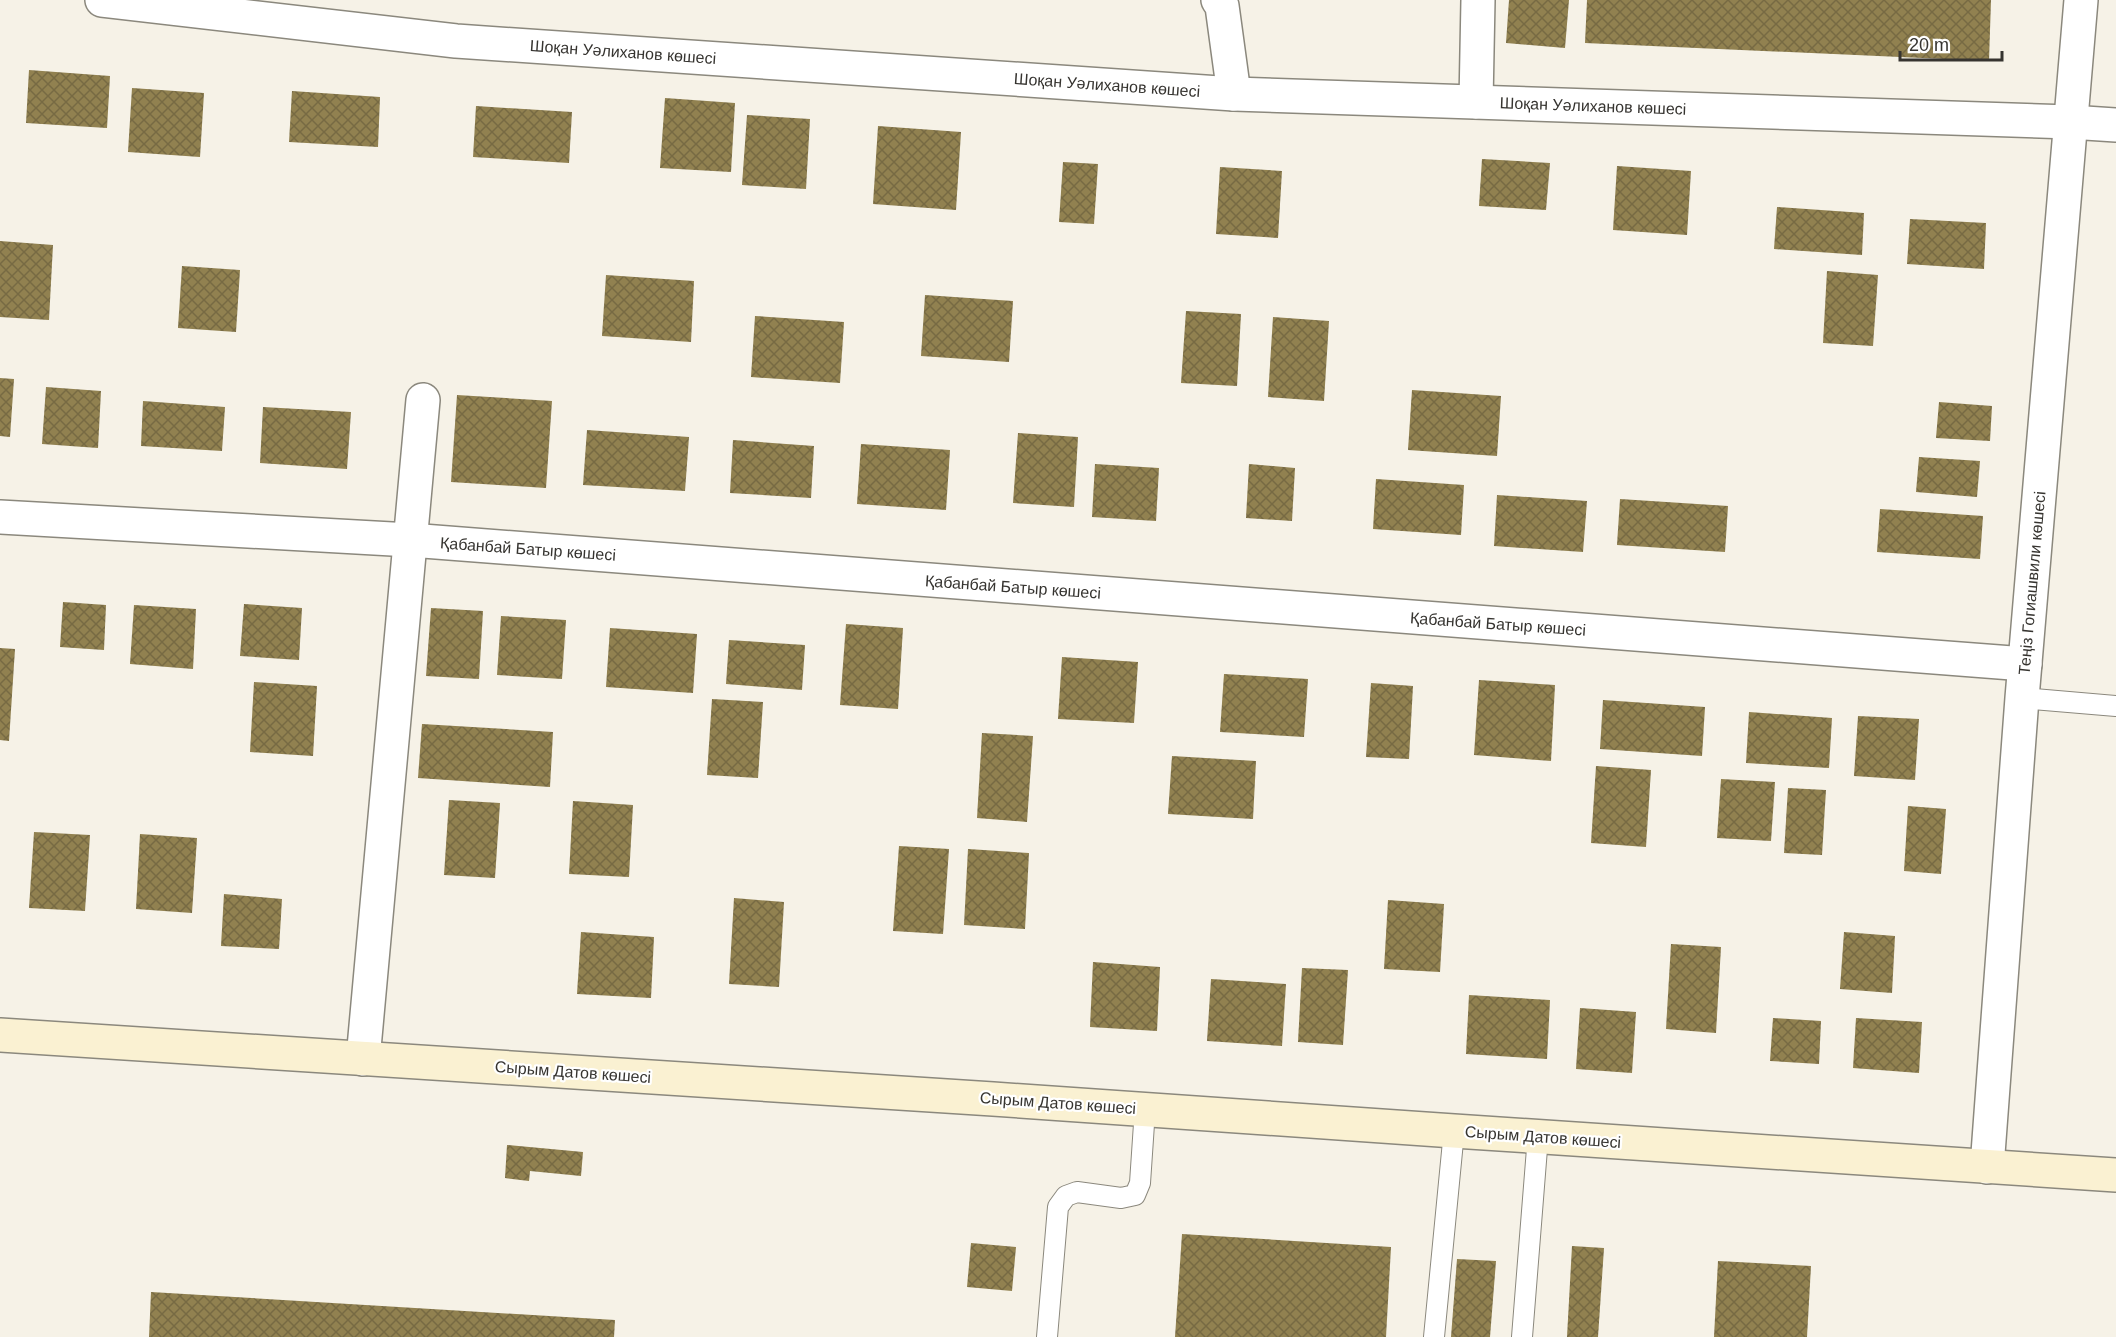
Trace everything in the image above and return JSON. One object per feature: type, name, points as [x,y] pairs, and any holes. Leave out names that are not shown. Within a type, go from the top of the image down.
[{"type":"main road","name":"Сырым Датов көшесі","points":[[0,1035],[2116,1174]]},
{"type":"street","name":"Шоқан Уәлиханов көшесі","points":[[102,0],[456,41],[1234,94],[2116,125]]},
{"type":"street","points":[[1218,0],[1222,6],[1234,94]]},
{"type":"street","points":[[1476,102],[1478,0]]},
{"type":"street","name":"Теңіз Гогиашвили көшесі","points":[[1987,1167],[2022,698],[2081,0]]},
{"type":"street","points":[[363,1059],[423,400]]},
{"type":"street","name":"Қабанбай Батыр көшесі","points":[[0,517],[410,540],[2025,664]]},
{"type":"lane","points":[[2022,698],[2116,706]]},
{"type":"lane","points":[[1047,1337],[1058,1208],[1066,1196],[1077,1192],[1121,1198],[1135,1195],[1140,1183],[1145,1109]]},
{"type":"lane","points":[[1434,1337],[1454,1131]]},
{"type":"lane","points":[[1522,1337],[1538,1136]]},
{"type":"building","points":[[1509,0],[1569,0],[1565,48],[1506,43]]},
{"type":"building","points":[[1587,0],[1991,0],[1989,61],[1585,43]]},
{"type":"building","points":[[29,70],[110,76],[107,128],[26,123]]},
{"type":"building","points":[[132,88],[204,93],[200,157],[128,152]]},
{"type":"building","points":[[292,91],[380,97],[378,147],[289,142]]},
{"type":"building","points":[[665,98],[735,103],[731,172],[660,168]]},
{"type":"building","points":[[476,106],[572,112],[569,163],[473,157]]},
{"type":"building","points":[[747,115],[810,119],[806,189],[742,185]]},
{"type":"building","points":[[878,126],[961,132],[956,210],[873,204]]},
{"type":"building","points":[[1482,159],[1550,163],[1546,210],[1479,206]]},
{"type":"building","points":[[1063,162],[1098,164],[1094,224],[1059,222]]},
{"type":"building","points":[[1617,166],[1691,171],[1687,235],[1613,230]]},
{"type":"building","points":[[1220,167],[1282,171],[1278,238],[1216,234]]},
{"type":"building","points":[[1777,207],[1864,213],[1862,255],[1774,249]]},
{"type":"building","points":[[1910,219],[1986,223],[1984,269],[1907,264]]},
{"type":"building","points":[[0,241],[53,245],[49,320],[0,317]]},
{"type":"building","points":[[182,266],[240,270],[236,332],[178,328]]},
{"type":"building","points":[[1827,271],[1878,275],[1873,346],[1823,343]]},
{"type":"building","points":[[606,275],[694,281],[691,342],[602,336]]},
{"type":"building","points":[[925,295],[1013,301],[1009,362],[921,356]]},
{"type":"building","points":[[1186,311],[1241,314],[1237,386],[1181,383]]},
{"type":"building","points":[[755,316],[844,322],[840,383],[751,377]]},
{"type":"building","points":[[1273,317],[1329,321],[1324,401],[1268,397]]},
{"type":"building","points":[[0,378],[14,379],[10,437],[0,436]]},
{"type":"building","points":[[46,387],[101,391],[98,448],[42,444]]},
{"type":"building","points":[[1412,390],[1501,396],[1497,456],[1408,450]]},
{"type":"building","points":[[457,395],[552,401],[546,488],[451,482]]},
{"type":"building","points":[[143,401],[225,407],[222,451],[141,446]]},
{"type":"building","points":[[1939,402],[1992,406],[1990,441],[1936,438]]},
{"type":"building","points":[[263,407],[351,412],[347,469],[260,463]]},
{"type":"building","points":[[587,430],[689,437],[685,491],[583,485]]},
{"type":"building","points":[[1018,433],[1078,437],[1074,507],[1013,503]]},
{"type":"building","points":[[733,440],[814,446],[811,498],[730,493]]},
{"type":"building","points":[[861,444],[950,450],[946,510],[857,504]]},
{"type":"building","points":[[1919,457],[1980,461],[1977,497],[1916,492]]},
{"type":"building","points":[[1095,464],[1159,468],[1156,521],[1092,517]]},
{"type":"building","points":[[1249,464],[1295,468],[1292,521],[1246,518]]},
{"type":"building","points":[[1376,479],[1464,485],[1461,535],[1373,529]]},
{"type":"building","points":[[1497,495],[1587,501],[1583,552],[1494,546]]},
{"type":"building","points":[[1620,499],[1728,506],[1725,552],[1617,545]]},
{"type":"building","points":[[1880,509],[1983,516],[1980,559],[1877,552]]},
{"type":"building","points":[[63,602],[106,605],[104,650],[60,647]]},
{"type":"building","points":[[244,604],[302,608],[299,660],[240,656]]},
{"type":"building","points":[[134,605],[196,609],[193,669],[130,664]]},
{"type":"building","points":[[431,608],[483,611],[479,679],[426,676]]},
{"type":"building","points":[[501,616],[566,620],[562,679],[497,675]]},
{"type":"building","points":[[846,624],[903,628],[898,709],[840,705]]},
{"type":"building","points":[[610,628],[697,634],[693,693],[606,687]]},
{"type":"building","points":[[729,640],[805,645],[802,690],[726,684]]},
{"type":"building","points":[[0,648],[15,649],[9,741],[0,740]]},
{"type":"building","points":[[1062,657],[1138,662],[1134,723],[1058,719]]},
{"type":"building","points":[[1224,674],[1308,679],[1304,737],[1220,732]]},
{"type":"building","points":[[1479,680],[1555,685],[1551,761],[1474,755]]},
{"type":"building","points":[[254,682],[317,686],[313,756],[250,752]]},
{"type":"building","points":[[1371,683],[1413,686],[1409,759],[1366,757]]},
{"type":"building","points":[[712,699],[763,702],[758,778],[707,775]]},
{"type":"building","points":[[1603,700],[1705,707],[1702,756],[1600,749]]},
{"type":"building","points":[[1749,712],[1832,718],[1829,768],[1746,763]]},
{"type":"building","points":[[1858,716],[1919,719],[1915,780],[1854,776]]},
{"type":"building","points":[[422,724],[553,732],[550,787],[418,778]]},
{"type":"building","points":[[982,733],[1033,736],[1027,822],[977,818]]},
{"type":"building","points":[[1172,756],[1256,761],[1253,819],[1168,814]]},
{"type":"building","points":[[1596,766],[1651,770],[1646,847],[1591,843]]},
{"type":"building","points":[[1721,779],[1775,782],[1771,841],[1717,838]]},
{"type":"building","points":[[1788,788],[1826,790],[1822,855],[1784,853]]},
{"type":"building","points":[[449,800],[500,803],[495,878],[444,875]]},
{"type":"building","points":[[573,801],[633,805],[629,877],[569,874]]},
{"type":"building","points":[[1908,806],[1946,809],[1941,874],[1904,871]]},
{"type":"building","points":[[34,832],[90,835],[85,911],[29,908]]},
{"type":"building","points":[[140,834],[197,838],[192,913],[136,909]]},
{"type":"building","points":[[899,846],[949,849],[943,934],[893,931]]},
{"type":"building","points":[[968,849],[1029,853],[1025,929],[964,925]]},
{"type":"building","points":[[224,894],[282,899],[279,949],[221,946]]},
{"type":"building","points":[[734,898],[784,902],[779,987],[729,984]]},
{"type":"building","points":[[1388,900],[1444,904],[1440,972],[1384,969]]},
{"type":"building","points":[[581,932],[654,937],[651,998],[577,994]]},
{"type":"building","points":[[1844,932],[1895,936],[1892,993],[1840,989]]},
{"type":"building","points":[[1671,944],[1721,947],[1716,1033],[1666,1029]]},
{"type":"building","points":[[1093,962],[1160,967],[1157,1031],[1090,1027]]},
{"type":"building","points":[[1302,968],[1348,970],[1343,1045],[1298,1042]]},
{"type":"building","points":[[1211,979],[1286,984],[1282,1046],[1207,1041]]},
{"type":"building","points":[[1469,995],[1550,1000],[1547,1059],[1466,1054]]},
{"type":"building","points":[[1580,1008],[1636,1012],[1632,1073],[1576,1069]]},
{"type":"building","points":[[1773,1018],[1821,1021],[1819,1064],[1770,1061]]},
{"type":"building","points":[[1856,1018],[1922,1022],[1919,1073],[1853,1068]]},
{"type":"building","points":[[507,1145],[583,1152],[581,1176],[530,1171],[529,1181],[505,1178]]},
{"type":"building","points":[[1182,1234],[1391,1247],[1386,1337],[1175,1337]]},
{"type":"building","points":[[971,1243],[1016,1247],[1012,1291],[967,1287]]},
{"type":"building","points":[[1572,1246],[1604,1248],[1598,1337],[1567,1337]]},
{"type":"building","points":[[1457,1259],[1496,1261],[1490,1337],[1451,1337]]},
{"type":"building","points":[[1718,1261],[1811,1266],[1807,1337],[1714,1337]]},
{"type":"building","points":[[151,1292],[615,1320],[614,1337],[149,1337]]}]
